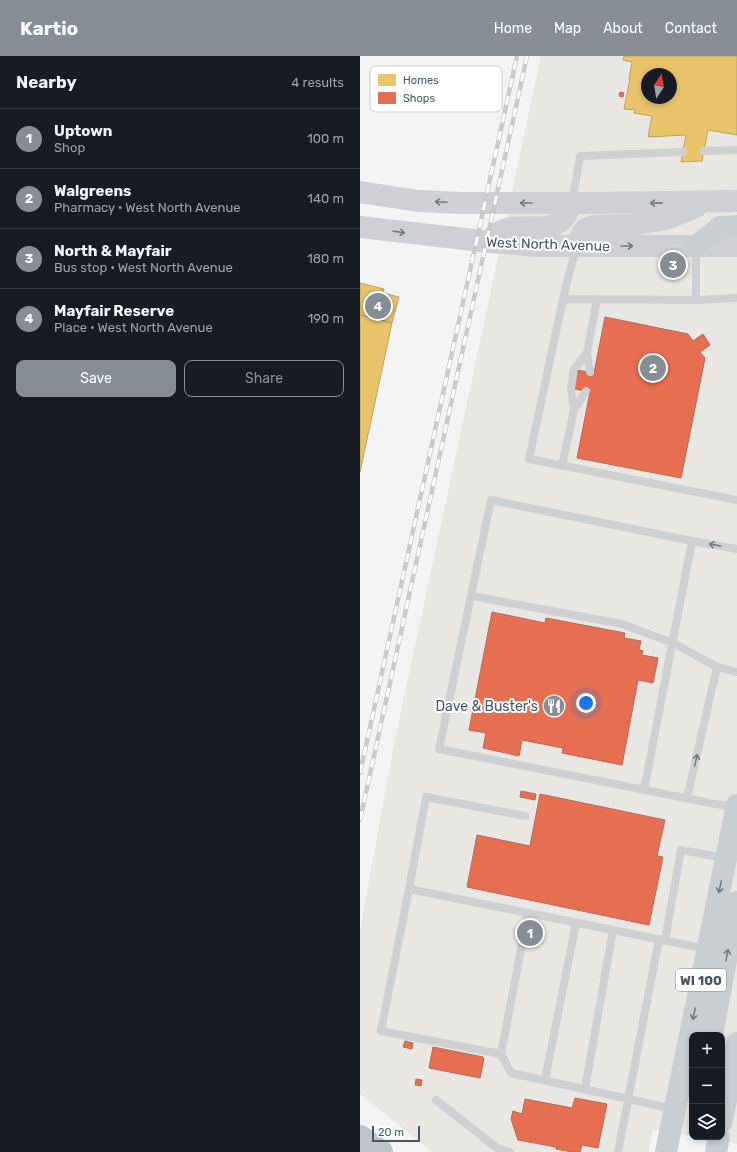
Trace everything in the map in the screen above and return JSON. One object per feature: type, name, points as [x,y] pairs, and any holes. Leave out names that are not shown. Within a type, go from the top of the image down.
[{"type":"highway","points":[[360,1137],[381,1152]]},
{"type":"main road","points":[[360,192],[419,201],[461,203],[572,204],[737,201]]},
{"type":"main road","points":[[577,246],[583,232],[587,228],[594,226],[631,225],[666,219],[707,202]]},
{"type":"main road","points":[[490,242],[498,233],[510,228],[521,226],[540,227],[557,223],[564,218],[572,204]]},
{"type":"main road","points":[[696,246],[720,227],[737,226]]},
{"type":"main road","name":"West North Avenue","points":[[360,227],[536,246],[737,246]]},
{"type":"main road","name":"WI 100","points":[[666,1152],[737,807]]},
{"type":"main road","points":[[712,1032],[737,902]]},
{"type":"main road","points":[[725,1106],[737,1043]]},
{"type":"main road","points":[[708,1140],[709,1152]]},
{"type":"main road","points":[[716,1152],[718,1140]]},
{"type":"lane","points":[[704,151],[737,150]]},
{"type":"lane","points":[[572,204],[580,156],[683,152]]},
{"type":"lane","points":[[577,246],[563,299],[529,459],[737,500]]},
{"type":"lane","points":[[696,246],[696,300]]},
{"type":"lane","points":[[563,299],[696,300],[737,298]]},
{"type":"lane","points":[[590,372],[587,353],[598,299]]},
{"type":"lane","points":[[574,410],[571,389],[574,369],[587,353]]},
{"type":"lane","points":[[562,466],[574,410],[586,391]]},
{"type":"lane","points":[[737,549],[492,500],[439,749],[737,807]]},
{"type":"lane","points":[[644,790],[692,541]]},
{"type":"lane","points":[[472,596],[622,624],[673,643],[717,667],[737,672]]},
{"type":"lane","points":[[687,798],[717,667]]},
{"type":"lane","points":[[501,1054],[381,1031],[426,797],[525,816]]},
{"type":"lane","points":[[618,1152],[628,1098],[681,850],[726,858]]},
{"type":"lane","points":[[409,889],[708,949]]},
{"type":"lane","points":[[528,913],[501,1054],[511,1073],[675,1109]]},
{"type":"lane","points":[[545,1080],[576,923]]},
{"type":"lane","points":[[585,1089],[613,930]]},
{"type":"lane","points":[[436,1100],[497,1148],[510,1152]]},
{"type":"shaded area","points":[[541,56],[737,56],[737,1144],[715,1140],[725,1140],[725,1032],[689,1032],[689,1135],[653,1129],[649,1152],[432,1152],[360,1094],[360,931],[393,749]]},
{"type":"building: Homes","points":[[624,56],[737,56],[737,135],[708,130],[702,161],[681,162],[686,135],[648,137],[652,116],[634,113],[635,109],[624,109],[632,62],[623,60]]},
{"type":"building: Homes","points":[[360,283],[384,289],[383,293],[399,297],[392,323],[360,315]]},
{"type":"building: Homes","points":[[360,315],[392,323],[360,472]]},
{"type":"building: Shops","points":[[620,92],[624,93],[623,97],[619,96]]},
{"type":"building: Shops","points":[[605,317],[688,334],[693,341],[703,334],[710,345],[700,352],[705,358],[681,478],[577,458],[590,392],[574,389],[577,370],[594,373]]},
{"type":"building: Shops","name":"Dave & Buster's","points":[[492,612],[545,623],[546,618],[625,633],[624,638],[641,641],[639,650],[643,651],[642,655],[658,658],[653,683],[638,680],[622,765],[562,753],[563,748],[522,740],[519,756],[483,748],[486,733],[469,730]]},
{"type":"building: Shops","points":[[521,791],[536,794],[535,800],[520,797]]},
{"type":"building: Shops","points":[[540,794],[665,820],[657,856],[663,857],[649,925],[467,887],[477,835],[530,846]]},
{"type":"building: Shops","points":[[405,1041],[413,1043],[412,1049],[403,1047]]},
{"type":"building: Shops","points":[[433,1047],[483,1057],[484,1059],[480,1078],[429,1068]]},
{"type":"building: Shops","points":[[416,1079],[422,1080],[421,1086],[415,1085]]},
{"type":"building: Shops","points":[[575,1098],[607,1104],[598,1148],[582,1145],[580,1152],[572,1152],[556,1149],[556,1147],[518,1140],[511,1119],[513,1111],[522,1114],[525,1099],[572,1108]]},
{"type":"railway","points":[[360,773],[517,56]]},
{"type":"railway","points":[[360,820],[527,56]]},
{"type":"place","name":"North & Mayfair","points":[[673,265]]},
{"type":"place","name":"Mayfair Reserve","points":[[378,306]]},
{"type":"place","name":"Walgreens","points":[[653,368]]},
{"type":"place","name":"Dave & Buster's","points":[[554,706]]},
{"type":"place","name":"Uptown","points":[[530,933]]}]
